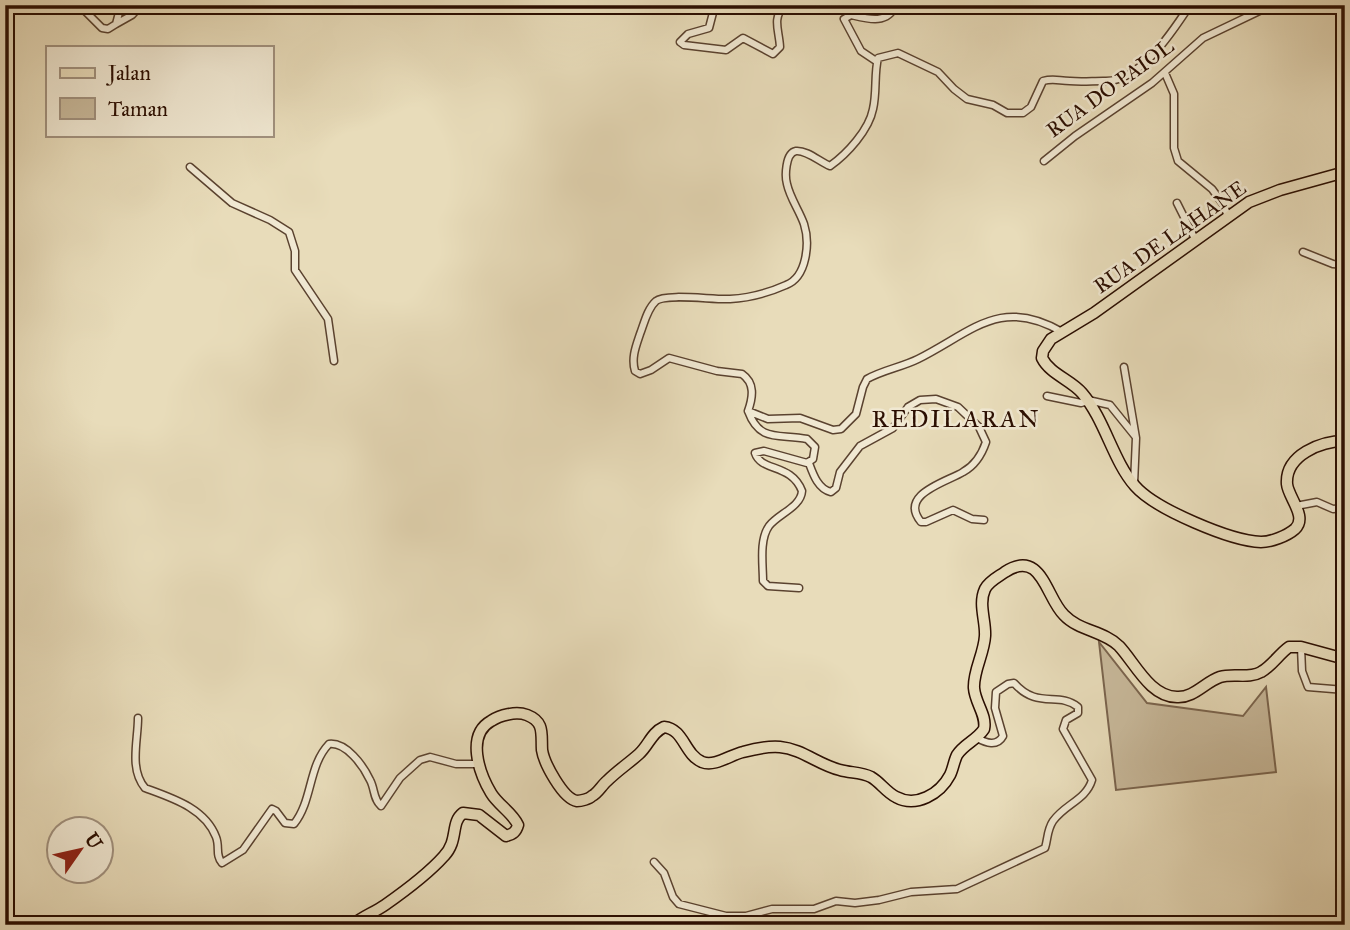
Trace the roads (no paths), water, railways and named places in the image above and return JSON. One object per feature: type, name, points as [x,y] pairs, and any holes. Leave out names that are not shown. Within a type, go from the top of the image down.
[{"type":"main road","name":"RUA DE LAHANE","points":[[1062,332],[1094,313],[1249,202],[1280,190],[1345,172]]},
{"type":"main road","points":[[1062,332],[1045,346],[1042,359],[1051,369],[1073,384],[1087,400],[1134,485],[1192,522],[1248,540],[1269,541],[1296,528],[1299,517],[1287,481],[1295,461],[1316,446],[1345,441]]},
{"type":"main road","points":[[352,925],[384,906],[442,859],[451,849],[455,837],[455,823],[463,813],[479,814],[506,836],[517,830],[519,825],[515,817],[491,793],[476,746],[477,737],[491,721],[518,713],[536,719],[544,737],[542,749],[545,762],[564,792],[579,801],[592,796],[640,753],[652,735],[664,727],[672,728],[678,733],[684,744],[704,763],[714,763],[756,749],[784,748],[807,755],[830,767],[868,775],[893,796],[914,801],[923,799],[939,790],[948,778],[957,756],[977,738],[985,724],[974,686],[985,639],[983,596],[991,581],[1010,569],[1034,569],[1044,579],[1065,617],[1118,645],[1150,683],[1168,696],[1185,696],[1222,676],[1255,675],[1270,666],[1285,649],[1301,647],[1345,659]]},
{"type":"street","points":[[79,5],[102,28],[108,29],[132,15],[141,5]]},
{"type":"street","points":[[116,24],[121,5]]},
{"type":"street","points":[[237,5],[246,9],[261,9]]},
{"type":"street","points":[[638,5],[661,8],[676,5]]},
{"type":"street","points":[[715,5],[709,27],[688,34],[680,42],[684,46],[726,50],[743,38],[773,54],[780,47],[775,24],[784,5]]},
{"type":"street","points":[[876,61],[861,51],[844,19],[851,15],[880,20],[893,12],[896,5]]},
{"type":"street","points":[[984,520],[972,519],[953,510],[926,522],[921,522],[918,518],[917,503],[922,493],[966,470],[979,457],[986,442],[983,432],[958,407],[926,398],[908,407],[893,428],[860,446],[841,472],[836,488],[831,492],[825,490],[813,477],[809,463],[815,453],[812,442],[803,438],[775,437],[760,429],[751,420],[748,411],[753,396],[751,386],[742,374],[717,371],[669,358],[645,374],[635,371],[634,352],[649,309],[657,300],[668,296],[731,299],[759,295],[792,283],[804,264],[805,228],[786,182],[788,160],[796,151],[830,166],[841,159],[859,136],[873,110],[876,61],[881,56],[898,53],[938,72],[968,99],[993,104],[1016,115],[1031,107],[1043,81],[1054,78],[1106,82],[1127,74],[1155,54],[1190,5]]},
{"type":"street","name":"RUA DO PAIOL","points":[[1044,161],[1167,76],[1203,38],[1272,5]]},
{"type":"street","points":[[1167,76],[1175,104],[1174,148],[1178,161],[1212,189],[1228,216]]},
{"type":"street","points":[[190,167],[232,203],[289,232],[295,251],[295,271],[328,319],[334,360]]},
{"type":"street","points":[[1177,203],[1195,239]]},
{"type":"street","points":[[1303,251],[1333,264],[1345,265]]},
{"type":"street","points":[[748,411],[768,419],[800,418],[837,430],[845,427],[856,414],[867,379],[909,363],[991,320],[1008,316],[1027,318],[1062,332]]},
{"type":"street","points":[[1124,367],[1136,438],[1134,485]]},
{"type":"street","points":[[1047,396],[1081,403],[1087,400],[1110,405],[1136,438]]},
{"type":"street","points":[[799,588],[768,586],[764,581],[763,550],[764,535],[769,526],[800,499],[803,491],[792,474],[760,462],[755,453],[764,450],[797,462],[809,463]]},
{"type":"street","points":[[1296,506],[1317,502],[1333,509],[1345,508]]},
{"type":"street","points":[[1301,647],[1302,671],[1308,687],[1345,691]]},
{"type":"street","points":[[654,862],[664,873],[673,897],[680,904],[726,916],[746,916],[772,909],[814,909],[836,901],[855,903],[911,892],[957,889],[1045,848],[1048,829],[1055,818],[1089,790],[1092,780],[1063,729],[1066,720],[1078,713],[1078,707],[1073,703],[1039,699],[1022,691],[1014,683],[1008,684],[996,692],[995,708],[1003,736],[1000,741],[994,743],[985,743],[977,738]]},
{"type":"street","points":[[138,718],[135,748],[140,782],[145,789],[196,810],[206,819],[218,842],[218,857],[222,863],[243,850],[266,814],[272,810],[276,811],[285,823],[294,824],[308,798],[317,762],[329,744],[340,745],[351,754],[371,782],[376,800],[381,806],[400,778],[420,760],[430,757],[456,764],[480,764]]},
{"type":"district","name":"REDILARAN","points":[[956,419]]}]
